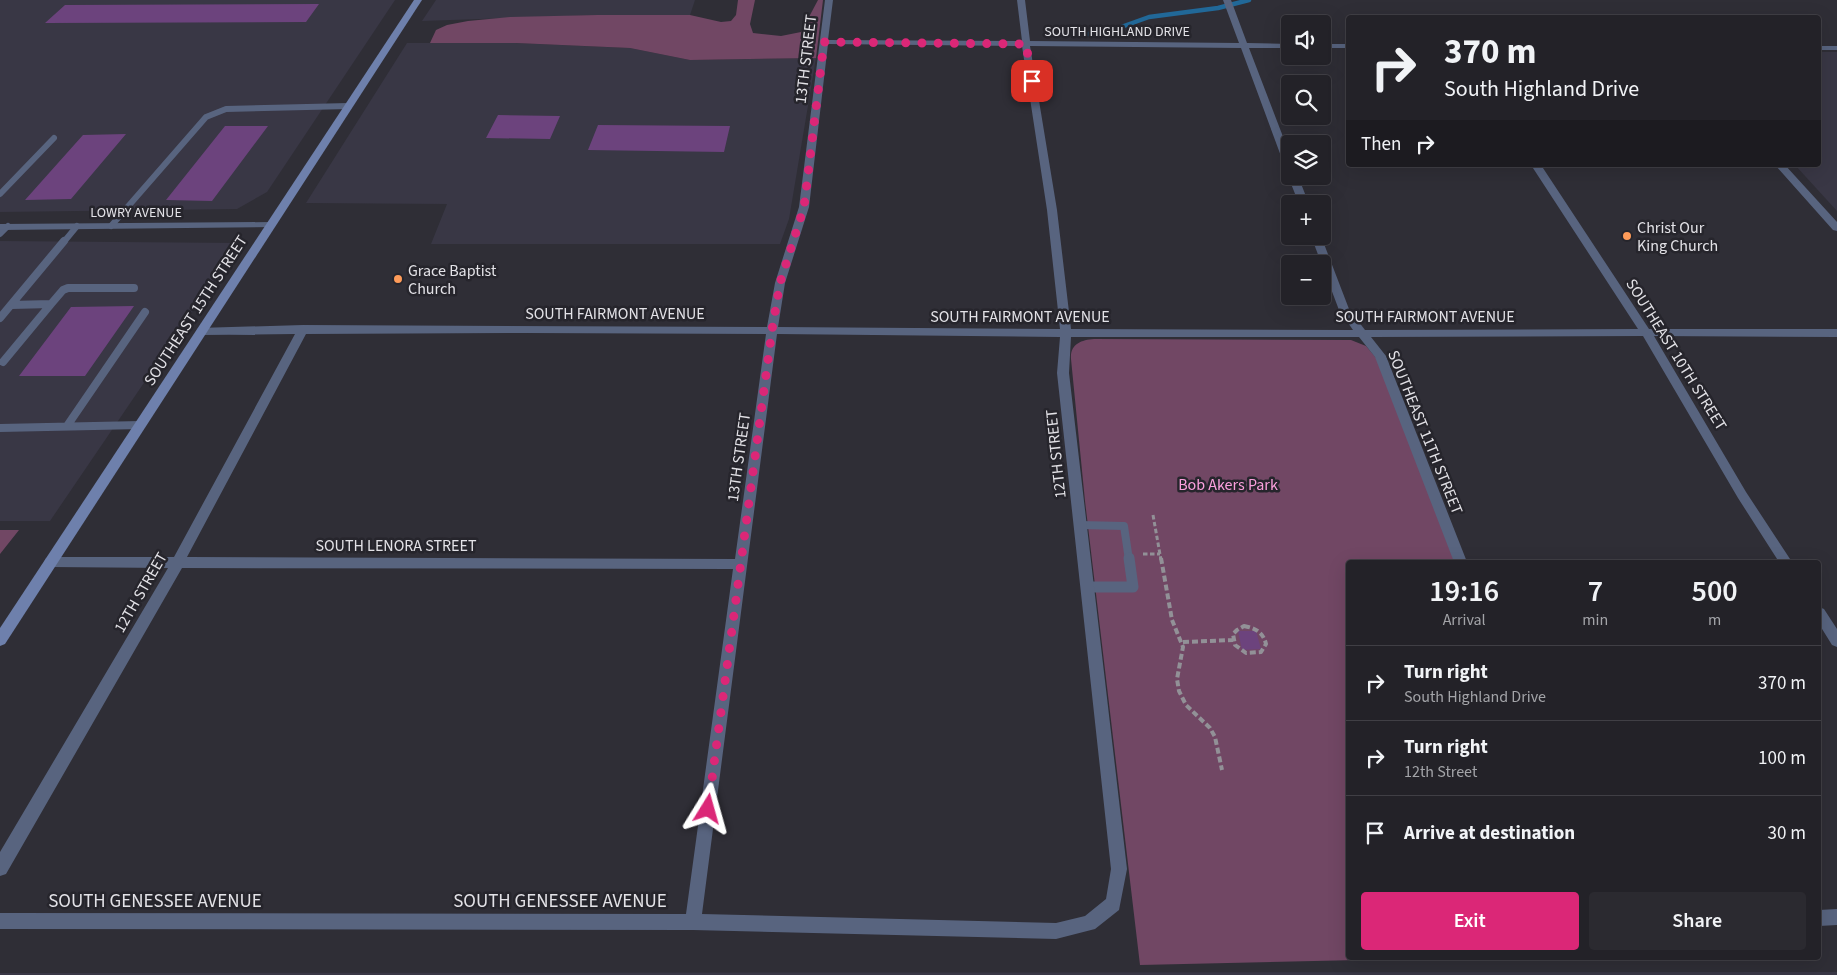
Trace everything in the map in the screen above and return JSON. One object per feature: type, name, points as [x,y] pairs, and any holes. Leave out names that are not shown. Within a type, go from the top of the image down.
[{"type":"main road","name":"SOUTHEAST 15TH STREET","points":[[0,640],[418,0]]},
{"type":"street","name":"13TH STREET","points":[[693,922],[772,330],[780,283],[804,207],[829,0]]},
{"type":"street","name":"12TH STREET","points":[[1021,0],[1052,210],[1066,333],[1063,373],[1119,869],[1112,904]]},
{"type":"street","points":[[1227,0],[1281,143]]},
{"type":"street","name":"SOUTH HIGHLAND DRIVE","points":[[824,42],[1281,46]]},
{"type":"street","points":[[1331,46],[1346,46]]},
{"type":"street","points":[[1821,48],[1837,48]]},
{"type":"street","name":"SOUTHEAST 10TH STREET","points":[[1537,167],[1645,331],[1742,495],[1785,560]]},
{"type":"street","points":[[1782,167],[1837,228]]},
{"type":"street","name":"LOWRY AVENUE","points":[[4,226],[271,225]]},
{"type":"street","name":"SOUTHEAST 11TH STREET","points":[[1319,245],[1344,310],[1380,356],[1460,560]]},
{"type":"street","name":"12TH STREET","points":[[0,868],[178,562],[302,330]]},
{"type":"street","name":"SOUTH FAIRMONT AVENUE","points":[[202,331],[772,330],[1066,333],[1362,333],[1645,331],[1837,333]]},
{"type":"street","name":"SOUTH LENORA STREET","points":[[51,562],[740,564]]},
{"type":"street","points":[[1821,616],[1837,641]]},
{"type":"street","name":"SOUTH GENESSEE AVENUE","points":[[0,921],[693,922],[1056,931],[1089,924],[1112,904]]},
{"type":"street","points":[[1821,918],[1837,917]]},
{"type":"lane","points":[[111,226],[206,117],[226,109],[349,106]]},
{"type":"lane","points":[[0,194],[54,138]]},
{"type":"lane","points":[[0,234],[4,226]]},
{"type":"lane","points":[[0,318],[76,226]]},
{"type":"lane","points":[[3,362],[63,290],[68,288],[134,288]]},
{"type":"lane","points":[[11,305],[51,304]]},
{"type":"lane","points":[[67,426],[145,312]]},
{"type":"lane","points":[[0,428],[141,425]]},
{"type":"lane","points":[[1080,525],[1124,526],[1133,587],[1087,587]]},
{"type":"path","points":[[1154,515],[1172,620],[1183,642],[1182,661],[1177,679],[1179,691],[1186,706],[1210,728],[1215,737],[1222,770]]},
{"type":"path","points":[[1244,626],[1249,627],[1259,631],[1265,639],[1265,649],[1257,654],[1246,654],[1236,647],[1233,640],[1236,630],[1244,626]]},
{"type":"path","points":[[1183,642],[1233,640]]},
{"type":"shaded area","points":[[0,0],[395,0],[267,192],[237,209],[0,212]]},
{"type":"shaded area","points":[[436,0],[695,0],[690,15],[597,15],[422,21]]},
{"type":"shaded area","points":[[407,43],[516,43],[630,48],[690,60],[816,58],[789,219],[780,244],[431,244],[447,204],[306,203]]},
{"type":"shaded area","points":[[1821,52],[1837,52],[1837,211],[1797,167],[1821,167]]},
{"type":"shaded area","points":[[0,241],[239,243],[50,521],[0,521]]},
{"type":"shaded area","points":[[1837,972],[1837,975],[0,975],[0,973]]},
{"type":"green space","points":[[738,0],[755,0],[750,24],[753,33],[781,36],[801,32],[818,0],[823,0],[816,58],[690,60],[630,48],[516,43],[430,43],[436,30],[447,25],[510,17],[690,15],[721,22],[731,21],[736,15]]},
{"type":"green space","name":"Bob Akers Park","points":[[1085,340],[1351,340],[1366,346],[1377,359],[1454,560],[1346,560],[1346,960],[1359,960],[1140,965],[1085,501],[1071,359],[1074,346]]},
{"type":"green space","points":[[0,530],[19,530],[0,554]]},
{"type":"building","points":[[319,4],[306,22],[45,23],[65,5]]},
{"type":"building","points":[[498,115],[560,116],[550,139],[486,138]]},
{"type":"building","points":[[598,125],[730,126],[724,152],[588,150]]},
{"type":"building","points":[[225,126],[268,126],[212,201],[166,200]]},
{"type":"building","points":[[126,134],[71,199],[25,200],[83,135]]},
{"type":"building","points":[[134,306],[85,376],[19,376],[71,307]]},
{"type":"building","points":[[1238,631],[1256,631],[1261,649],[1242,650]]},
{"type":"waterway","points":[[1088,34],[1110,31],[1149,17],[1218,8],[1249,0]]},
{"type":"place","name":"Christ Our King Church","points":[[1627,236]]},
{"type":"place","name":"Grace Baptist Church","points":[[398,279]]},
{"type":"route","points":[[708,809],[772,330],[780,283],[804,207],[824,42],[1026,44],[1032,81]]}]
